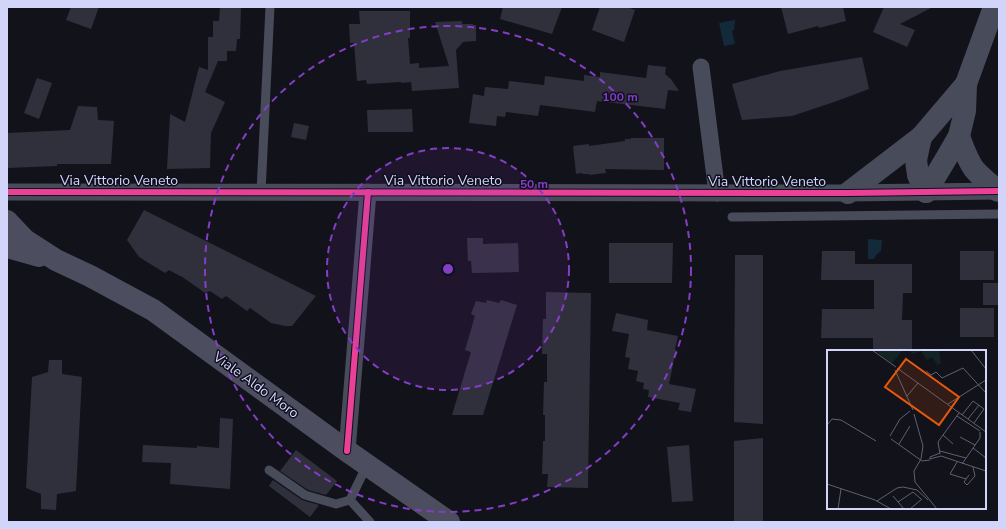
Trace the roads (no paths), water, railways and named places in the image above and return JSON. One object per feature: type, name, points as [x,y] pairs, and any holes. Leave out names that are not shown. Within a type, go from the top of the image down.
[{"type":"main road","points":[[7,221],[25,240],[56,260]]},
{"type":"main road","points":[[7,247],[56,260]]},
{"type":"main road","name":"Viale Aldo Moro","points":[[56,260],[90,276],[153,310],[347,451],[449,522]]},
{"type":"street","points":[[926,192],[958,136],[965,111],[966,84],[994,7]]},
{"type":"street","points":[[701,67],[717,193]]},
{"type":"street","points":[[848,193],[921,137],[966,84]]},
{"type":"street","points":[[958,136],[966,155],[974,168],[998,191]]},
{"type":"street","points":[[921,137],[916,160],[918,174],[926,192]]},
{"type":"street","name":"Via Vittorio Veneto","points":[[7,192],[848,193],[998,191]]},
{"type":"street","points":[[347,451],[368,192]]},
{"type":"lane","points":[[261,192],[270,7]]},
{"type":"lane","points":[[732,217],[999,214]]},
{"type":"lane","points":[[269,470],[305,495],[336,504],[350,500],[367,465]]},
{"type":"lane","points":[[350,500],[370,522]]},
{"type":"water","points":[[735,20],[734,30],[732,31],[735,44],[724,46],[719,23]]},
{"type":"water","points":[[868,239],[882,240],[881,251],[874,259],[868,259]]}]
